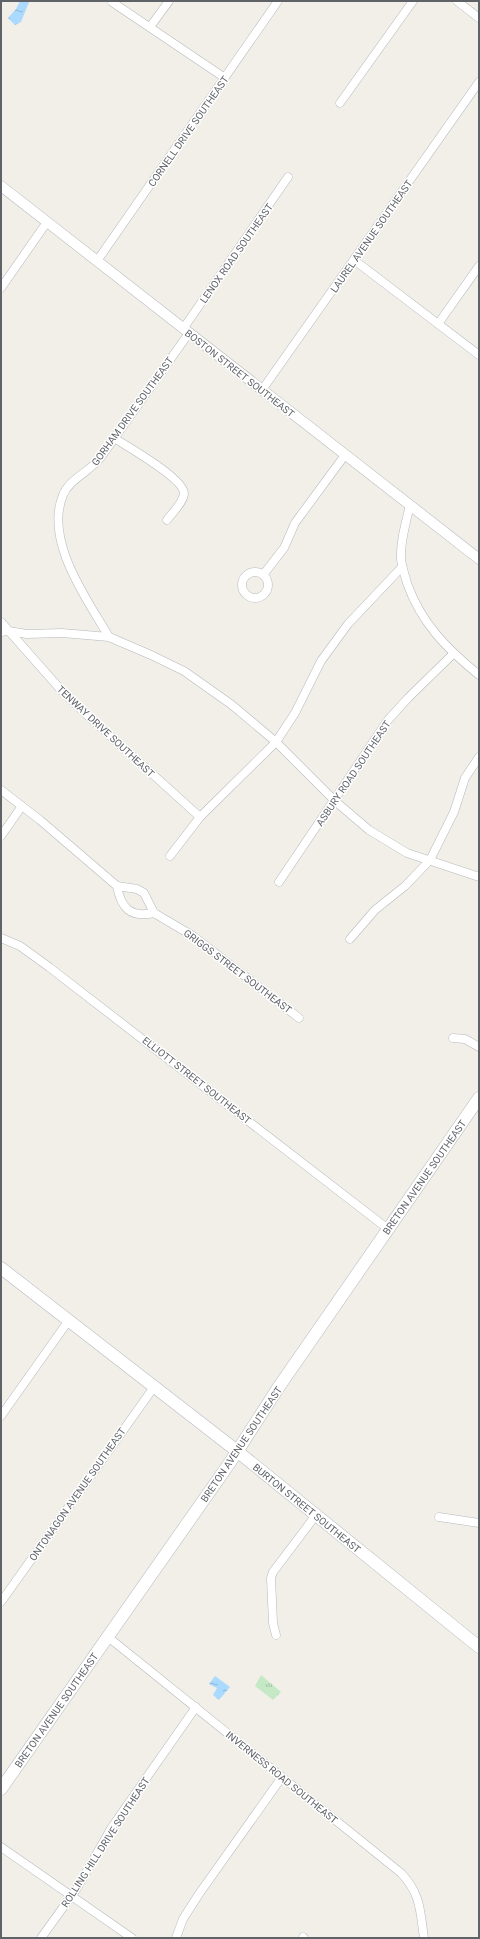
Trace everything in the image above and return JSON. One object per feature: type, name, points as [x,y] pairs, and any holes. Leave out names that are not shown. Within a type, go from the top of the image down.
[{"type":"main road","name":"BRETON AVENUE SOUTHEAST","points":[[1,1788],[237,1451],[479,1098]]},
{"type":"main road","name":"BURTON STREET SOUTHEAST","points":[[1,1268],[237,1451],[479,1647]]},
{"type":"street","points":[[150,28],[170,1]]},
{"type":"street","name":"CORNELL DRIVE SOUTHEAST","points":[[97,261],[278,1]]},
{"type":"street","points":[[340,103],[413,1]]},
{"type":"street","points":[[457,1],[479,18]]},
{"type":"street","points":[[112,2],[225,78]]},
{"type":"street","name":"LAUREL AVENUE SOUTHEAST","points":[[262,390],[479,82]]},
{"type":"street","name":"LENOX ROAD SOUTHEAST","points":[[186,331],[288,177]]},
{"type":"street","name":"BOSTON STREET SOUTHEAST","points":[[1,186],[479,559]]},
{"type":"street","points":[[1,288],[47,222]]},
{"type":"street","points":[[354,260],[479,355]]},
{"type":"street","points":[[438,324],[479,266]]},
{"type":"street","name":"GORHAM DRIVE SOUTHEAST","points":[[109,637],[75,581],[65,555],[58,524],[63,494],[70,484],[98,461],[186,331]]},
{"type":"street","points":[[114,438],[157,465],[180,483],[183,489],[183,499],[167,520]]},
{"type":"street","points":[[263,575],[284,548],[295,523],[345,455]]},
{"type":"street","points":[[410,505],[404,529],[401,558],[402,567],[414,601],[425,620],[453,654],[479,675]]},
{"type":"street","points":[[170,856],[200,817],[276,742],[295,713],[321,661],[348,624],[402,567]]},
{"type":"street","name":"TENWAY DRIVE SOUTHEAST","points":[[1,622],[4,632],[87,715],[200,817]]},
{"type":"street","points":[[4,632],[109,637],[145,652],[184,671],[226,701],[276,742],[334,801],[358,822],[387,842],[407,852],[479,877]]},
{"type":"street","name":"ASBURY ROAD SOUTHEAST","points":[[278,882],[388,720],[453,654]]},
{"type":"street","points":[[350,939],[376,910],[405,886],[430,860],[454,812],[465,778],[479,757]]},
{"type":"street","points":[[1,790],[117,886],[137,889],[144,893],[154,913],[136,914],[126,908],[121,901],[117,886]]},
{"type":"street","points":[[1,836],[22,806]]},
{"type":"street","name":"GRIGGS STREET SOUTHEAST","points":[[154,913],[193,936],[299,1018]]},
{"type":"street","name":"ELLIOTT STREET SOUTHEAST","points":[[1,938],[20,946],[49,966],[388,1229]]},
{"type":"street","points":[[453,1038],[465,1039],[479,1047]]},
{"type":"street","points":[[1,1416],[69,1320]]},
{"type":"street","name":"ONTONAGON AVENUE SOUTHEAST","points":[[1,1602],[154,1386]]},
{"type":"street","points":[[276,1635],[273,1622],[271,1578],[273,1572],[316,1515]]},
{"type":"street","points":[[440,1518],[479,1523]]},
{"type":"street","name":"INVERNESS ROAD SOUTHEAST","points":[[108,1637],[407,1879],[417,1895],[424,1938]]},
{"type":"street","name":"ROLLING HILL DRIVE SOUTHEAST","points":[[41,1938],[71,1896],[112,1828],[196,1707]]},
{"type":"street","points":[[176,1938],[183,1919],[199,1894],[282,1777]]},
{"type":"street","points":[[1,1847],[132,1938]]},
{"type":"green space","points":[[261,1675],[281,1692],[273,1700],[255,1686]]},
{"type":"water","points":[[20,1],[29,2],[21,22],[15,25],[8,18],[16,9]]},
{"type":"water","points":[[215,1676],[230,1687],[219,1700],[213,1695],[217,1688],[209,1684]]}]
